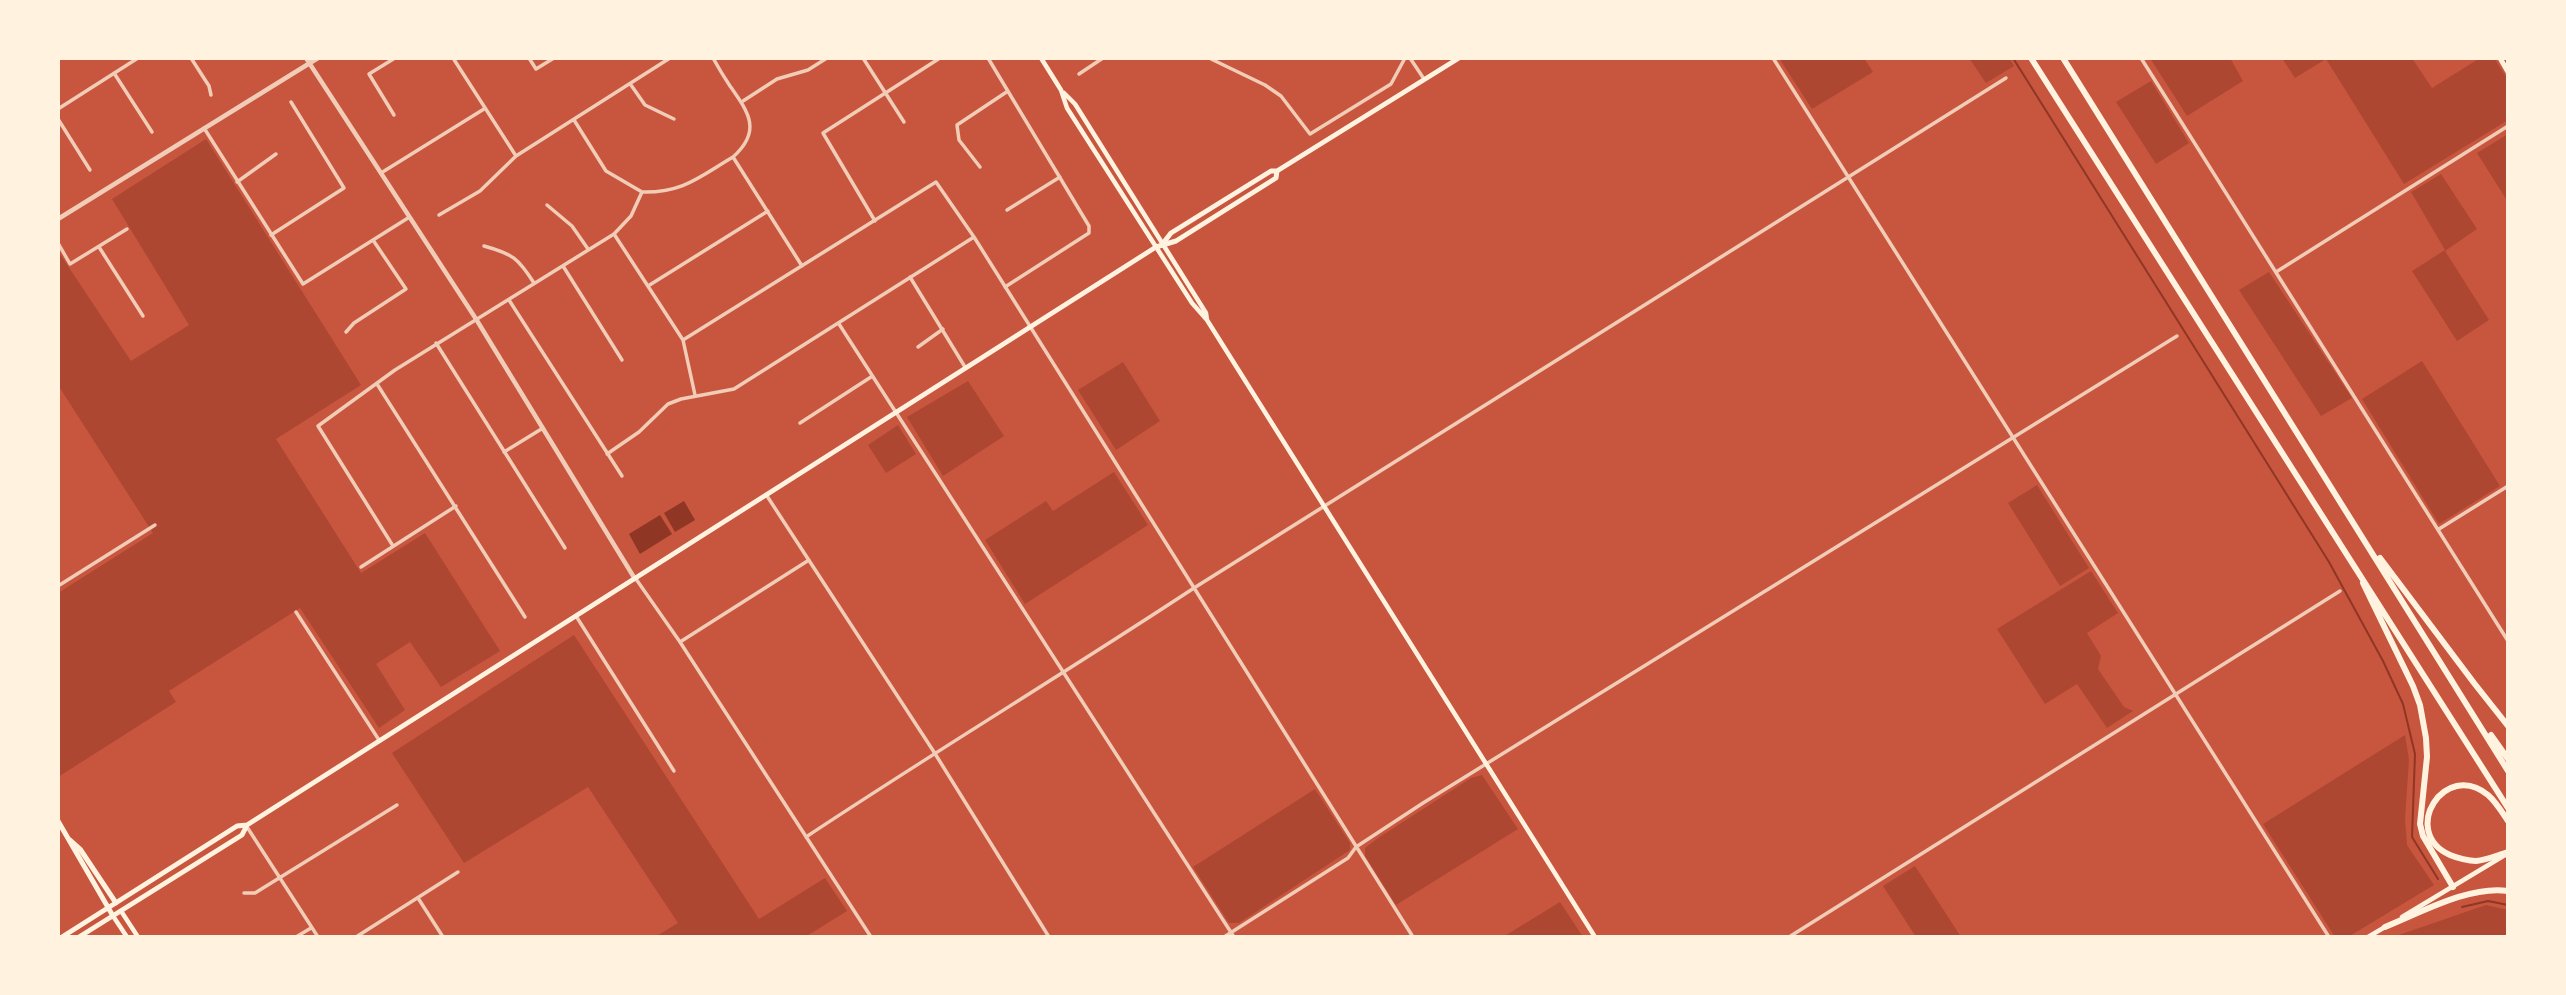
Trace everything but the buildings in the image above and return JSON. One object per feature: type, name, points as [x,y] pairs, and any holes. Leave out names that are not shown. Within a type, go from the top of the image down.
[{"type":"highway","points":[[2031,58],[2508,808]]},
{"type":"highway","points":[[2063,58],[2508,771]]},
{"type":"highway","points":[[2068,58],[2096,110]]},
{"type":"highway","points":[[2354,525],[2473,684],[2508,726]]},
{"type":"highway","points":[[2360,575],[2366,594],[2420,705],[2427,757],[2420,824],[2423,836],[2453,887]]},
{"type":"highway","points":[[2460,693],[2508,759]]},
{"type":"highway","points":[[2508,821],[2486,793],[2475,787],[2462,785],[2440,794],[2431,806],[2427,820],[2430,836],[2447,854],[2476,861],[2508,853]]},
{"type":"highway","points":[[2385,927],[2468,894],[2493,890],[2508,891]]},
{"type":"main road","points":[[1041,58],[1061,90],[1075,104],[1206,313],[1207,320]]},
{"type":"main road","points":[[62,937],[237,826],[247,825],[767,496],[1163,243],[1171,233],[1271,171],[1277,172],[1459,58]]},
{"type":"main road","points":[[2500,58],[2508,72]]},
{"type":"main road","points":[[1061,90],[1067,108],[1192,303],[1207,320],[1595,937]]},
{"type":"main road","points":[[58,821],[127,937]]},
{"type":"main road","points":[[79,937],[242,835],[247,825]]},
{"type":"main road","points":[[68,838],[79,849],[138,937]]},
{"type":"main road","points":[[2368,937],[2508,853]]},
{"type":"street","points":[[58,109],[138,58]]},
{"type":"street","points":[[191,58],[209,86],[211,95]]},
{"type":"street","points":[[58,219],[308,60],[318,58]]},
{"type":"street","points":[[394,115],[369,74],[395,58]]},
{"type":"street","points":[[453,58],[516,156]]},
{"type":"street","points":[[529,58],[536,69],[554,58]]},
{"type":"street","points":[[439,215],[480,191],[516,156],[670,58]]},
{"type":"street","points":[[574,121],[606,171],[642,192],[663,193],[688,184],[733,157],[744,146],[751,129],[743,101],[713,58]]},
{"type":"street","points":[[743,101],[777,79],[808,70],[827,58]]},
{"type":"street","points":[[863,58],[904,122]]},
{"type":"street","points":[[875,221],[823,133],[940,58]]},
{"type":"street","points":[[988,58],[1089,226],[1089,233],[1005,287]]},
{"type":"street","points":[[1079,74],[1103,58]]},
{"type":"street","points":[[1209,58],[1265,85],[1281,96],[1310,134],[1391,84],[1407,58],[1424,80]]},
{"type":"street","points":[[1773,58],[2329,937]]},
{"type":"street","points":[[2141,58],[2508,641]]},
{"type":"street","points":[[308,60],[476,319],[635,579],[680,642],[871,937]]},
{"type":"street","points":[[114,73],[152,132]]},
{"type":"street","points":[[806,837],[934,752],[1065,673],[1323,506],[2006,78]]},
{"type":"street","points":[[631,85],[645,105],[674,119]]},
{"type":"street","points":[[980,167],[959,139],[957,125],[1008,91]]},
{"type":"street","points":[[271,235],[344,188],[291,102]]},
{"type":"street","points":[[381,173],[484,109]]},
{"type":"street","points":[[58,119],[90,170]]},
{"type":"street","points":[[2275,272],[2508,126]]},
{"type":"street","points":[[204,128],[303,284],[408,218]]},
{"type":"street","points":[[237,182],[276,154]]},
{"type":"street","points":[[733,157],[803,267]]},
{"type":"street","points":[[1007,210],[1060,177]]},
{"type":"street","points":[[683,340],[936,182],[974,237],[1413,937]]},
{"type":"street","points":[[393,546],[318,426],[436,344],[614,234],[631,216],[642,192]]},
{"type":"street","points":[[547,205],[572,226],[588,250]]},
{"type":"street","points":[[648,286],[768,211]]},
{"type":"street","points":[[58,243],[71,264],[127,229]]},
{"type":"street","points":[[614,234],[683,340],[695,396]]},
{"type":"street","points":[[607,454],[639,432],[668,404],[734,389],[974,237]]},
{"type":"street","points":[[346,332],[354,323],[406,289],[373,240]]},
{"type":"street","points":[[484,246],[508,253],[523,265],[534,283]]},
{"type":"street","points":[[99,247],[143,316]]},
{"type":"street","points":[[563,266],[622,360]]},
{"type":"street","points":[[910,277],[966,369]]},
{"type":"street","points":[[509,300],[622,476]]},
{"type":"street","points":[[839,324],[1233,935]]},
{"type":"street","points":[[918,347],[943,329]]},
{"type":"street","points":[[1224,937],[1233,935],[1348,858],[1356,847],[1486,764],[2177,337]]},
{"type":"street","points":[[436,344],[565,548]]},
{"type":"street","points":[[800,424],[871,377]]},
{"type":"street","points":[[377,384],[525,617]]},
{"type":"street","points":[[504,452],[543,428]]},
{"type":"street","points":[[2438,529],[2508,486]]},
{"type":"street","points":[[767,496],[934,752],[1049,937]]},
{"type":"street","points":[[361,567],[456,506]]},
{"type":"street","points":[[58,586],[155,525]]},
{"type":"street","points":[[680,642],[809,560]]},
{"type":"street","points":[[1789,937],[2340,591]]},
{"type":"street","points":[[296,612],[379,740]]},
{"type":"street","points":[[576,616],[674,771]]},
{"type":"street","points":[[244,894],[255,893],[397,805]]},
{"type":"street","points":[[247,825],[318,937]]},
{"type":"street","points":[[356,937],[458,872]]},
{"type":"street","points":[[418,898],[443,937]]},
{"type":"street","points":[[296,937],[311,928]]},
{"type":"shaded area","points":[[1779,58],[1864,58],[1873,72],[1812,109]]},
{"type":"shaded area","points":[[1969,58],[2009,58],[2014,66],[1986,83]]},
{"type":"shaded area","points":[[2150,58],[2230,58],[2243,81],[2187,116]]},
{"type":"shaded area","points":[[2282,58],[2412,58],[2432,88],[2480,58],[2494,58],[2508,80],[2508,120],[2404,184],[2326,59],[2295,78]]},
{"type":"shaded area","points":[[2151,81],[2189,143],[2156,164],[2116,102]]},
{"type":"shaded area","points":[[2508,134],[2508,202],[2477,153]]},
{"type":"shaded area","points":[[206,139],[361,385],[276,439],[361,573],[425,533],[500,651],[441,687],[410,642],[376,664],[405,710],[379,728],[300,608],[169,691],[176,702],[58,777],[58,593],[153,533],[58,385],[58,251],[131,361],[189,325],[112,199]]},
{"type":"shaded area","points":[[2441,174],[2477,229],[2445,251],[2489,320],[2457,341],[2412,271],[2445,250],[2411,192]]},
{"type":"shaded area","points":[[2269,272],[2352,398],[2321,416],[2239,290]]},
{"type":"shaded area","points":[[2422,361],[2500,486],[2439,524],[2362,399]]},
{"type":"shaded area","points":[[1123,362],[1160,421],[1116,450],[1078,390]]},
{"type":"shaded area","points":[[968,381],[1004,436],[943,476],[907,417]]},
{"type":"shaded area","points":[[898,425],[916,454],[886,473],[868,445]]},
{"type":"shaded area","points":[[1114,472],[1148,525],[1025,604],[985,540],[1046,501],[1053,511]]},
{"type":"shaded area","points":[[2037,485],[2089,568],[2060,586],[2008,503]]},
{"type":"shaded area","points":[[684,501],[695,520],[675,532],[664,513]]},
{"type":"shaded area","points":[[660,515],[672,534],[640,554],[629,534]]},
{"type":"shaded area","points":[[2091,571],[2118,613],[2087,633],[2101,656],[2098,669],[2124,707],[2133,711],[2107,728],[2077,684],[2045,704],[1997,629]]},
{"type":"shaded area","points":[[574,635],[759,919],[825,878],[847,911],[805,937],[655,937],[678,923],[588,787],[464,863],[392,753]]},
{"type":"shaded area","points":[[2405,735],[2409,760],[2405,819],[2407,845],[2434,885],[2348,937],[2335,937],[2263,824]]},
{"type":"shaded area","points":[[1482,775],[1518,829],[1396,905],[1365,856],[1365,848],[1471,778]]},
{"type":"shaded area","points":[[1315,789],[1350,843],[1350,850],[1239,923],[1229,923],[1193,867]]},
{"type":"shaded area","points":[[1915,866],[1961,937],[1916,937],[1883,886]]},
{"type":"shaded area","points":[[1560,902],[1583,937],[1503,937]]},
{"type":"shaded area","points":[[2486,905],[2508,910],[2508,937],[2393,937]]},
{"type":"waterway","points":[[2013,58],[2329,562],[2383,661],[2403,704],[2415,754],[2412,837],[2438,879]]},
{"type":"waterway","points":[[2462,907],[2488,901],[2508,905]]}]
